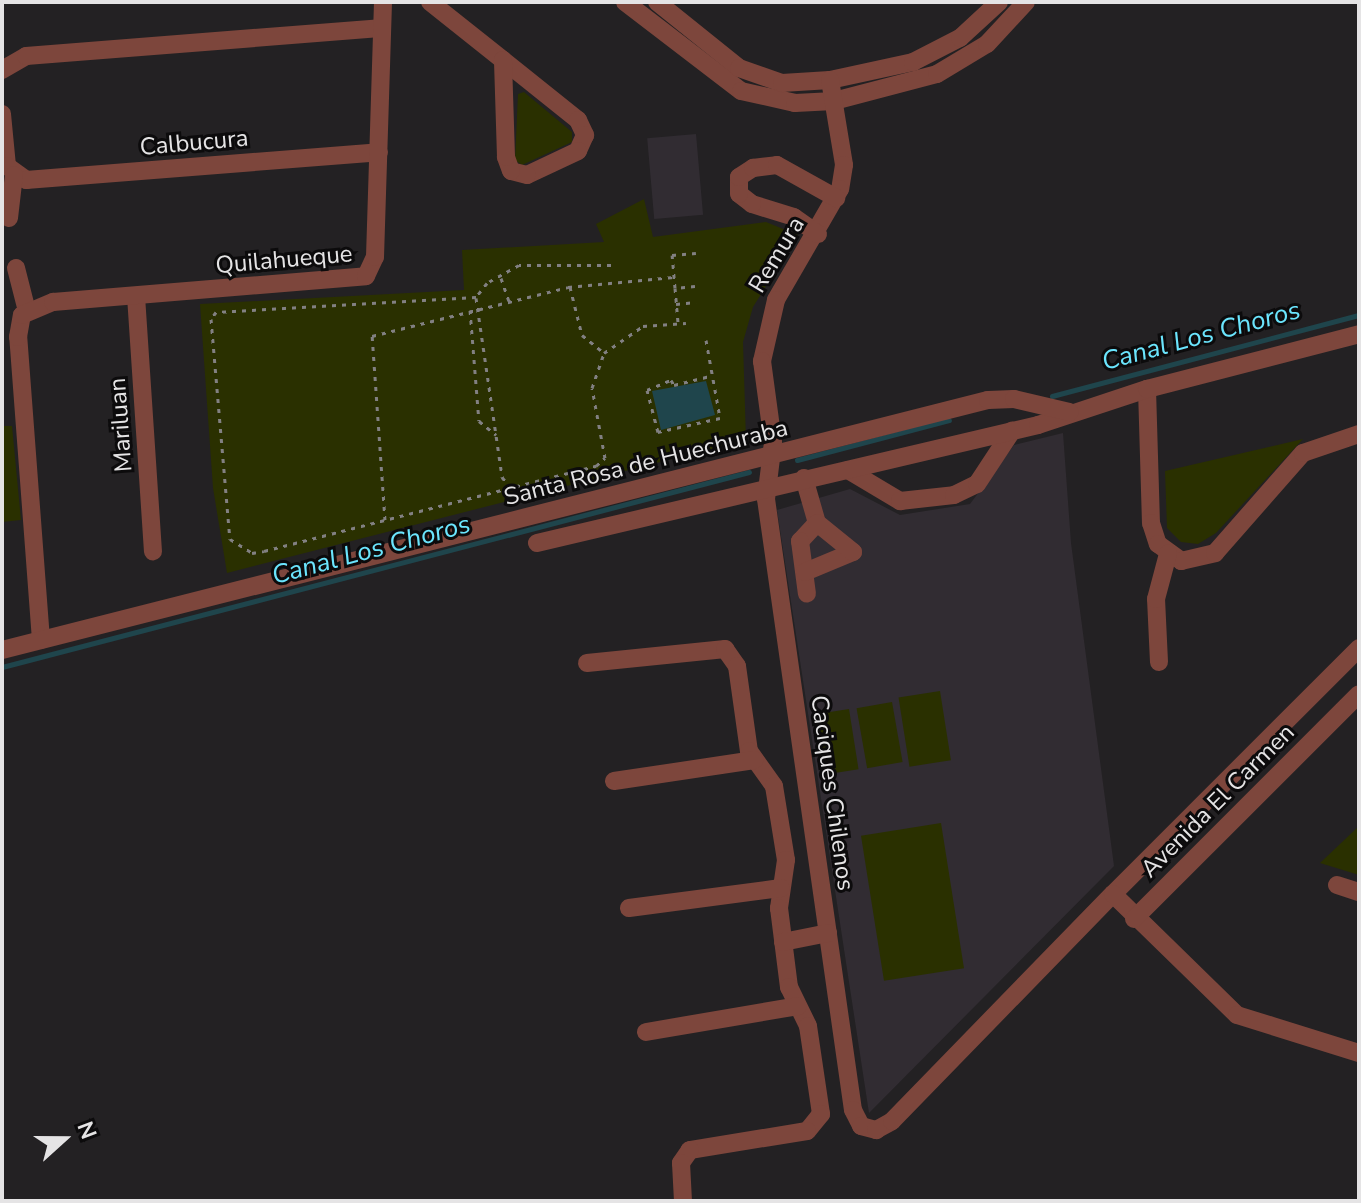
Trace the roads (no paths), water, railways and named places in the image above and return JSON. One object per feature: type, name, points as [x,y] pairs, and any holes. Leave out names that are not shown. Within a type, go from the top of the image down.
[{"type":"street","name":"Quilahueque","points":[[27,311],[53,302],[366,276],[375,257],[383,2]]},
{"type":"street","points":[[430,2],[503,60],[582,124],[584,140],[578,151],[527,175],[511,171],[506,157],[503,60]]},
{"type":"street","points":[[625,2],[741,91],[770,101],[834,101],[918,80],[971,56],[1026,2]]},
{"type":"street","points":[[657,2],[749,74],[782,83],[830,80],[913,62],[960,38],[999,2]]},
{"type":"street","points":[[4,62],[26,56],[380,28]]},
{"type":"street","points":[[960,38],[971,56]]},
{"type":"street","name":"Remura","points":[[772,457],[762,374],[764,337],[776,300],[818,234],[836,198],[844,165],[830,80]]},
{"type":"street","points":[[2,114],[5,159],[14,175],[9,218]]},
{"type":"street","name":"Calbucura","points":[[14,175],[34,181],[379,152]]},
{"type":"street","points":[[818,234],[794,217],[752,204],[739,194],[739,177],[753,168],[777,165],[836,198]]},
{"type":"street","points":[[16,268],[27,311],[18,337],[41,640]]},
{"type":"street","name":"Mariluan","points":[[136,296],[153,551]]},
{"type":"street","name":"Santa Rosa de Huechuraba","points":[[537,543],[768,485],[848,470],[1012,431],[1147,389],[1359,334]]},
{"type":"street","points":[[1147,389],[1151,523],[1168,554],[1156,599],[1159,662]]},
{"type":"street","name":"Santa Rosa de Huechuraba","points":[[2,650],[988,400],[1014,399],[1069,412]]},
{"type":"street","points":[[987,437],[1000,418],[988,400]]},
{"type":"street","points":[[848,470],[900,501],[954,495],[977,484],[1012,431]]},
{"type":"street","points":[[1168,554],[1197,561],[1215,553],[1303,453],[1359,434]]},
{"type":"street","name":"Caciques Chilenos","points":[[772,457],[768,485],[853,1110],[868,1130]]},
{"type":"street","points":[[804,478],[817,523],[853,552],[805,572]]},
{"type":"street","points":[[807,594],[800,541],[817,523]]},
{"type":"street","name":"Avenida El Carmen","points":[[868,1130],[892,1121],[1359,648]]},
{"type":"street","points":[[587,663],[725,649],[737,666],[746,742],[754,760],[774,786],[786,860],[781,888],[789,987],[808,1026],[822,1103],[818,1121],[807,1131],[690,1150],[681,1163],[683,1201]]},
{"type":"street","points":[[1340,667],[1359,684]]},
{"type":"street","name":"Avenida El Carmen","points":[[1134,919],[1359,694]]},
{"type":"street","points":[[614,781],[754,760]]},
{"type":"street","points":[[1337,885],[1359,892]]},
{"type":"street","points":[[629,908],[781,888]]},
{"type":"street","points":[[1113,894],[1134,919],[1237,1015],[1359,1053]]},
{"type":"street","points":[[783,942],[828,933]]},
{"type":"street","points":[[646,1032],[798,1006]]},
{"type":"water","points":[[706,381],[715,415],[661,430],[652,391]]},
{"type":"waterway","name":"Canal Los Choros","points":[[1052,396],[1359,315]]},
{"type":"waterway","name":"Canal Los Choros","points":[[797,460],[949,420]]},
{"type":"waterway","name":"Canal Los Choros","points":[[2,667],[749,472]]}]
